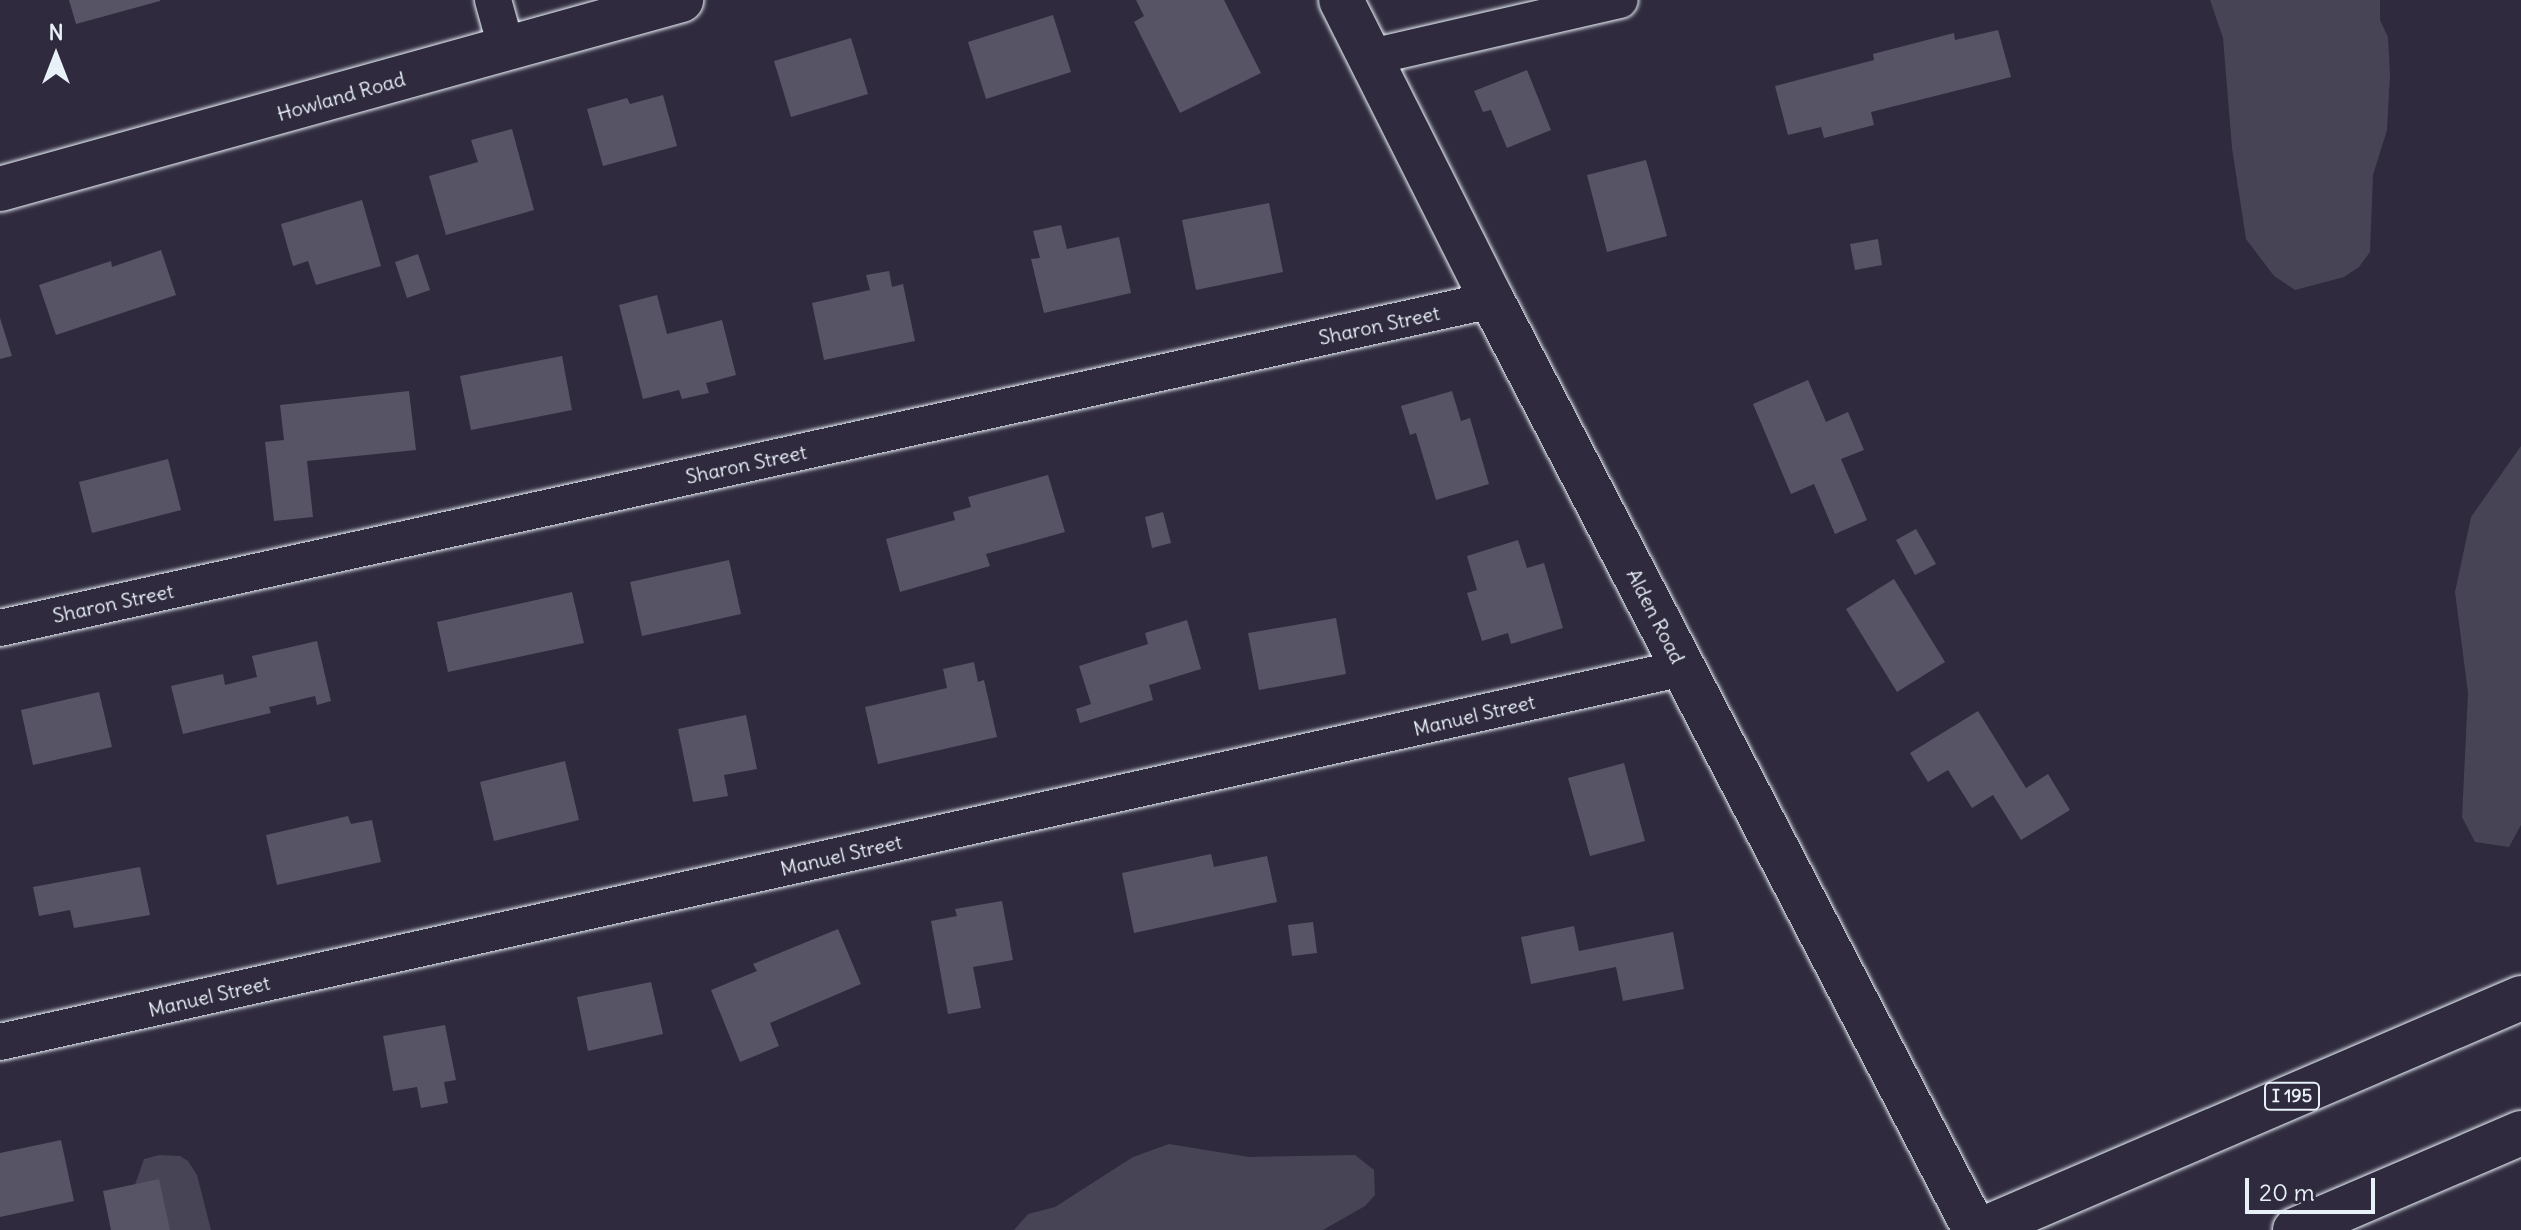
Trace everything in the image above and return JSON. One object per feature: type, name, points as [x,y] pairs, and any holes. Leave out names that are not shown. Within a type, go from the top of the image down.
[{"type":"main road","name":"Howland Road","points":[[0,189],[681,0]]},
{"type":"main road","name":"Alden Road","points":[[1341,0],[1492,300],[1975,1230]]},
{"type":"main road","name":"I 195","points":[[1981,1230],[2521,998]]},
{"type":"main road","points":[[2295,1230],[2521,1133]]},
{"type":"street","points":[[493,0],[507,50]]},
{"type":"street","points":[[1371,57],[1620,0]]},
{"type":"street","name":"Sharon Street","points":[[0,628],[1492,300]]},
{"type":"street","name":"Manuel Street","points":[[0,1042],[1683,668]]},
{"type":"shaded area","points":[[2210,0],[2380,0],[2380,20],[2388,37],[2390,75],[2387,130],[2373,175],[2370,252],[2359,267],[2344,277],[2295,290],[2274,276],[2246,239],[2232,148],[2223,38]]},
{"type":"shaded area","points":[[2521,446],[2521,825],[2509,847],[2475,842],[2462,817],[2468,693],[2455,592],[2471,517]]},
{"type":"shaded area","points":[[1169,1144],[1249,1157],[1355,1155],[1374,1170],[1375,1195],[1365,1206],[1323,1230],[1014,1230],[1028,1214],[1055,1207],[1133,1157]]},
{"type":"shaded area","points":[[159,1155],[180,1156],[188,1161],[197,1175],[211,1230],[119,1230],[144,1159]]},
{"type":"building","points":[[69,0],[160,0],[160,1],[76,24]]},
{"type":"building","points":[[1136,0],[1224,0],[1261,73],[1180,113],[1134,22],[1144,16]]},
{"type":"building","points":[[1053,15],[1071,72],[986,99],[968,42]]},
{"type":"building","points":[[1998,30],[2011,77],[1871,112],[1874,125],[1824,138],[1821,127],[1788,135],[1775,86],[1874,60],[1873,54],[1954,33],[1955,40]]},
{"type":"building","points":[[851,38],[868,94],[791,117],[774,61]]},
{"type":"building","points":[[1527,70],[1551,130],[1507,148],[1491,110],[1483,112],[1474,91]]},
{"type":"building","points":[[663,95],[677,146],[603,166],[587,109],[627,98],[630,104]]},
{"type":"building","points":[[512,129],[534,210],[446,235],[429,176],[478,162],[471,140]]},
{"type":"building","points":[[1646,160],[1667,236],[1607,252],[1587,175]]},
{"type":"building","points":[[362,200],[381,266],[316,285],[308,261],[293,266],[281,224]]},
{"type":"building","points":[[1269,203],[1283,272],[1196,290],[1182,220]]},
{"type":"building","points":[[1061,225],[1067,249],[1119,237],[1131,293],[1044,313],[1031,259],[1040,258],[1033,231]]},
{"type":"building","points":[[1878,239],[1882,265],[1855,270],[1850,244]]},
{"type":"building","points":[[161,250],[176,295],[56,335],[39,285],[111,261],[112,267]]},
{"type":"building","points":[[418,254],[430,290],[407,298],[395,262]]},
{"type":"building","points":[[889,271],[892,287],[903,284],[915,341],[824,360],[812,303],[870,290],[866,275]]},
{"type":"building","points":[[657,295],[667,334],[722,320],[736,375],[706,383],[709,393],[682,399],[679,390],[643,399],[619,305]]},
{"type":"building","points":[[0,318],[12,356],[0,359]]},
{"type":"building","points":[[562,356],[572,410],[471,430],[460,376]]},
{"type":"building","points":[[1808,380],[1826,422],[1848,412],[1864,450],[1841,459],[1867,520],[1835,534],[1814,484],[1791,494],[1753,404]]},
{"type":"building","points":[[409,391],[416,450],[307,461],[313,517],[274,521],[265,442],[284,440],[280,405]]},
{"type":"building","points":[[1452,391],[1461,421],[1470,418],[1489,484],[1436,500],[1416,433],[1410,435],[1401,406]]},
{"type":"building","points":[[168,459],[181,510],[92,533],[79,482]]},
{"type":"building","points":[[1048,475],[1065,532],[986,554],[990,566],[900,592],[886,539],[955,520],[953,512],[971,507],[968,497]]},
{"type":"building","points":[[1163,512],[1171,543],[1152,548],[1145,517]]},
{"type":"building","points":[[1916,529],[1936,564],[1915,575],[1896,540]]},
{"type":"building","points":[[1518,540],[1527,568],[1544,563],[1563,628],[1511,644],[1508,633],[1482,641],[1467,593],[1477,590],[1467,556]]},
{"type":"building","points":[[729,560],[741,614],[642,636],[630,582]]},
{"type":"building","points":[[1894,579],[1945,662],[1897,692],[1846,609]]},
{"type":"building","points":[[572,592],[584,643],[448,672],[437,622]]},
{"type":"building","points":[[1336,618],[1346,674],[1259,690],[1248,633]]},
{"type":"building","points":[[1187,620],[1201,669],[1149,685],[1153,700],[1080,723],[1076,709],[1091,704],[1079,666],[1148,644],[1145,633]]},
{"type":"building","points":[[317,641],[331,701],[317,705],[315,696],[269,707],[271,713],[183,734],[171,686],[223,674],[225,685],[257,677],[252,656]]},
{"type":"building","points":[[974,662],[978,682],[984,680],[997,737],[878,764],[865,707],[947,688],[943,669]]},
{"type":"building","points":[[99,692],[112,747],[33,765],[21,710]]},
{"type":"building","points":[[1978,711],[2026,788],[2048,774],[2070,810],[2021,840],[1993,795],[1972,808],[1948,770],[1928,782],[1910,753]]},
{"type":"building","points":[[746,715],[757,769],[724,775],[728,796],[693,802],[678,729]]},
{"type":"building","points":[[565,761],[579,820],[494,841],[480,782]]},
{"type":"building","points":[[1624,763],[1645,841],[1590,856],[1568,778]]},
{"type":"building","points":[[348,816],[351,824],[372,820],[381,862],[277,885],[266,835]]},
{"type":"building","points":[[1211,854],[1214,867],[1267,856],[1277,902],[1134,933],[1122,873]]},
{"type":"building","points":[[140,867],[150,915],[74,928],[70,910],[39,916],[33,887]]},
{"type":"building","points":[[1002,901],[1013,960],[973,967],[981,1008],[948,1014],[931,921],[957,916],[955,909]]},
{"type":"building","points":[[1313,922],[1317,953],[1292,956],[1288,925]]},
{"type":"building","points":[[1574,926],[1579,951],[1673,932],[1684,989],[1623,1001],[1616,967],[1531,984],[1521,937]]},
{"type":"building","points":[[838,929],[861,984],[770,1023],[779,1046],[740,1062],[711,990],[757,971],[753,964]]},
{"type":"building","points":[[651,982],[663,1034],[588,1051],[577,997]]},
{"type":"building","points":[[445,1025],[456,1080],[444,1082],[448,1103],[421,1108],[417,1087],[393,1091],[383,1036]]},
{"type":"building","points":[[61,1140],[74,1201],[0,1217],[0,1153]]},
{"type":"building","points":[[159,1179],[170,1230],[111,1230],[103,1191]]}]
